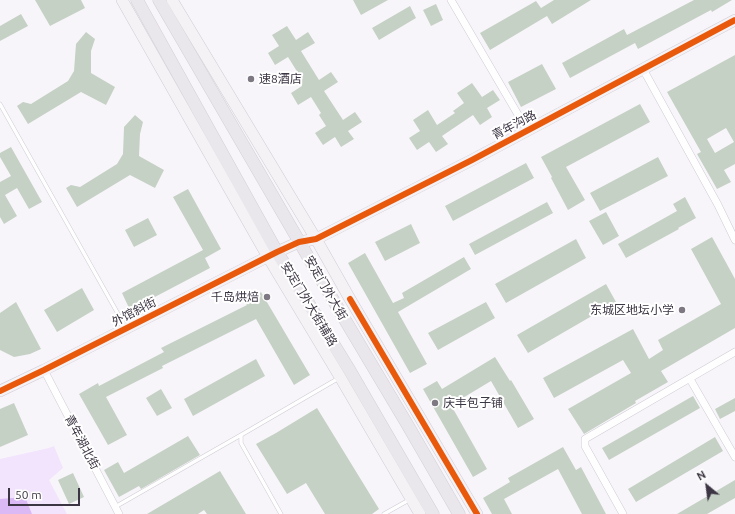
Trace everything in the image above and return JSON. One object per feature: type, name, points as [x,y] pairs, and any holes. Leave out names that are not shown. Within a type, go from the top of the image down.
[{"type":"main road","name":"安定门外大街","points":[[137,0],[272,254],[345,374],[416,496],[433,514]]},
{"type":"main road","name":"安定门外大街","points":[[159,0],[346,323],[459,514]]},
{"type":"street","name":"安定门外大街辅路","points":[[122,0],[272,254]]},
{"type":"street","points":[[172,0],[316,239],[477,514]]},
{"type":"street","points":[[451,0],[527,130]]},
{"type":"street","name":"青年沟路","points":[[299,242],[316,239],[458,167],[735,20]]},
{"type":"street","points":[[643,69],[718,205],[735,240]]},
{"type":"street","name":"外馆斜街","points":[[0,391],[126,329],[272,254],[299,242]]},
{"type":"street","points":[[346,323],[350,299]]},
{"type":"street","points":[[623,514],[585,446],[586,439],[735,352]]},
{"type":"street","name":"青年湖北街","points":[[44,370],[119,514]]},
{"type":"street","points":[[690,379],[735,457]]},
{"type":"street","points":[[416,496],[420,514]]},
{"type":"lane","points":[[0,104],[126,329]]},
{"type":"lane","points":[[116,507],[345,374]]},
{"type":"lane","points":[[241,435],[241,443],[280,514]]},
{"type":"lane","points":[[384,514],[416,496]]},
{"type":"shaded area","points":[[54,446],[63,468],[49,480],[67,514],[0,514],[0,459]]},
{"type":"shaded area","points":[[25,497],[32,514],[0,514],[0,499]]},
{"type":"building","points":[[35,0],[81,0],[85,8],[50,26]]},
{"type":"building","points":[[353,0],[388,0],[361,15]]},
{"type":"building","points":[[554,0],[591,0],[552,24],[547,16],[490,50],[480,33],[536,1],[541,8]]},
{"type":"building","points":[[694,0],[732,0],[712,12],[711,10],[638,49],[635,43],[570,78],[562,63],[624,29],[627,35]]},
{"type":"building","points":[[436,4],[443,20],[431,26],[423,10]]},
{"type":"building","points":[[410,6],[416,18],[379,40],[372,28]]},
{"type":"building","points":[[21,14],[28,26],[0,41],[0,26]]},
{"type":"building","points":[[287,26],[296,40],[308,32],[315,43],[301,51],[319,80],[331,72],[338,82],[324,91],[343,120],[355,112],[362,122],[348,131],[354,139],[341,147],[335,137],[323,145],[315,133],[326,126],[319,115],[321,113],[311,97],[298,105],[291,93],[302,86],[295,75],[298,73],[288,57],[275,65],[268,53],[279,46],[272,35]]},
{"type":"building","points":[[86,32],[95,39],[91,51],[91,73],[115,87],[106,105],[81,92],[28,124],[17,106],[23,102],[31,104],[68,81],[74,71],[76,44]]},
{"type":"building","points":[[735,55],[735,164],[724,170],[731,182],[717,189],[697,154],[701,152],[667,92]],"holes":[[[726,128],[734,142],[715,153],[707,139]]]},
{"type":"building","points":[[542,64],[556,89],[521,107],[508,82]]},
{"type":"building","points":[[472,83],[482,97],[493,90],[500,100],[487,108],[492,117],[480,125],[473,115],[442,136],[448,144],[436,152],[429,142],[417,150],[409,138],[420,131],[413,120],[428,110],[437,125],[455,113],[453,111],[464,103],[457,93]]},
{"type":"building","points":[[640,104],[650,122],[566,167],[585,200],[568,210],[541,157]]},
{"type":"building","points":[[135,115],[143,122],[140,134],[139,156],[164,170],[155,188],[130,175],[77,207],[66,188],[71,185],[80,187],[117,164],[123,154],[124,127]]},
{"type":"building","points":[[11,147],[42,202],[29,209],[17,188],[5,195],[17,216],[4,224],[0,217],[0,182],[11,176],[0,157],[0,153]]},
{"type":"building","points":[[658,157],[668,176],[600,211],[590,193]]},
{"type":"building","points":[[526,163],[534,178],[453,221],[445,206]]},
{"type":"building","points":[[188,189],[221,249],[205,258],[210,268],[130,310],[122,293],[203,250],[173,197]]},
{"type":"building","points":[[685,197],[696,218],[626,258],[618,244],[677,211],[673,204]]},
{"type":"building","points":[[547,202],[553,213],[475,255],[469,244]]},
{"type":"building","points":[[606,212],[619,236],[603,245],[589,221]]},
{"type":"building","points":[[148,218],[157,235],[134,247],[125,230]]},
{"type":"building","points":[[411,224],[420,243],[385,261],[375,242]]},
{"type":"building","points":[[712,237],[735,279],[735,328],[661,371],[668,382],[635,401],[636,403],[584,434],[568,409],[631,373],[623,360],[554,398],[543,378],[633,329],[649,359],[663,350],[658,340],[721,304],[691,249]]},
{"type":"building","points":[[576,239],[586,258],[506,303],[495,284]]},
{"type":"building","points":[[365,253],[393,303],[404,298],[402,293],[464,257],[471,269],[398,312],[427,364],[410,373],[348,263]]},
{"type":"building","points":[[606,284],[616,302],[528,353],[517,335]]},
{"type":"building","points":[[82,288],[94,310],[57,332],[44,310]]},
{"type":"building","points":[[261,292],[310,375],[294,385],[256,319],[162,366],[163,368],[106,397],[127,435],[108,445],[79,394],[98,383],[99,386],[164,352],[161,348],[247,305],[245,302]]},
{"type":"building","points":[[16,302],[41,349],[30,354],[14,357],[0,350],[0,313]]},
{"type":"building","points":[[486,302],[495,318],[438,350],[428,333]]},
{"type":"building","points":[[495,357],[510,381],[511,380],[534,419],[518,428],[491,381],[451,405],[487,469],[473,477],[423,389],[437,381],[442,389]]},
{"type":"building","points":[[256,359],[265,376],[193,416],[184,399]]},
{"type":"building","points":[[161,389],[172,408],[157,416],[146,398]]},
{"type":"building","points":[[693,396],[700,408],[609,460],[602,448]]},
{"type":"building","points":[[735,398],[735,411],[720,419],[715,409]]},
{"type":"building","points":[[14,403],[28,435],[0,447],[0,409]]},
{"type":"building","points":[[317,408],[379,509],[372,514],[325,514],[306,483],[287,494],[256,444]]},
{"type":"building","points":[[188,436],[200,455],[141,489],[139,486],[119,497],[104,470],[118,462],[124,473]]},
{"type":"building","points":[[715,437],[723,451],[636,502],[628,489]]},
{"type":"building","points":[[563,447],[576,470],[581,467],[606,514],[582,514],[558,469],[504,499],[512,514],[492,514],[483,498],[510,482],[508,478]]},
{"type":"building","points":[[220,471],[246,514],[207,514],[204,510],[198,514],[147,514]]},
{"type":"building","points":[[73,473],[84,497],[69,504],[58,480]]},
{"type":"building","points":[[735,480],[735,498],[707,514],[677,514]]},
{"type":"cycle path","points":[[0,391],[277,252],[299,242],[316,239],[472,160],[735,20]]},
{"type":"cycle path","points":[[350,299],[477,514]]},
{"type":"place","name":"速8酒店","points":[[251,79]]},
{"type":"place","name":"千岛烘焙","points":[[267,297]]},
{"type":"place","name":"东城区地坛小学","points":[[682,310]]},
{"type":"place","name":"庆丰包子铺","points":[[435,403]]}]
